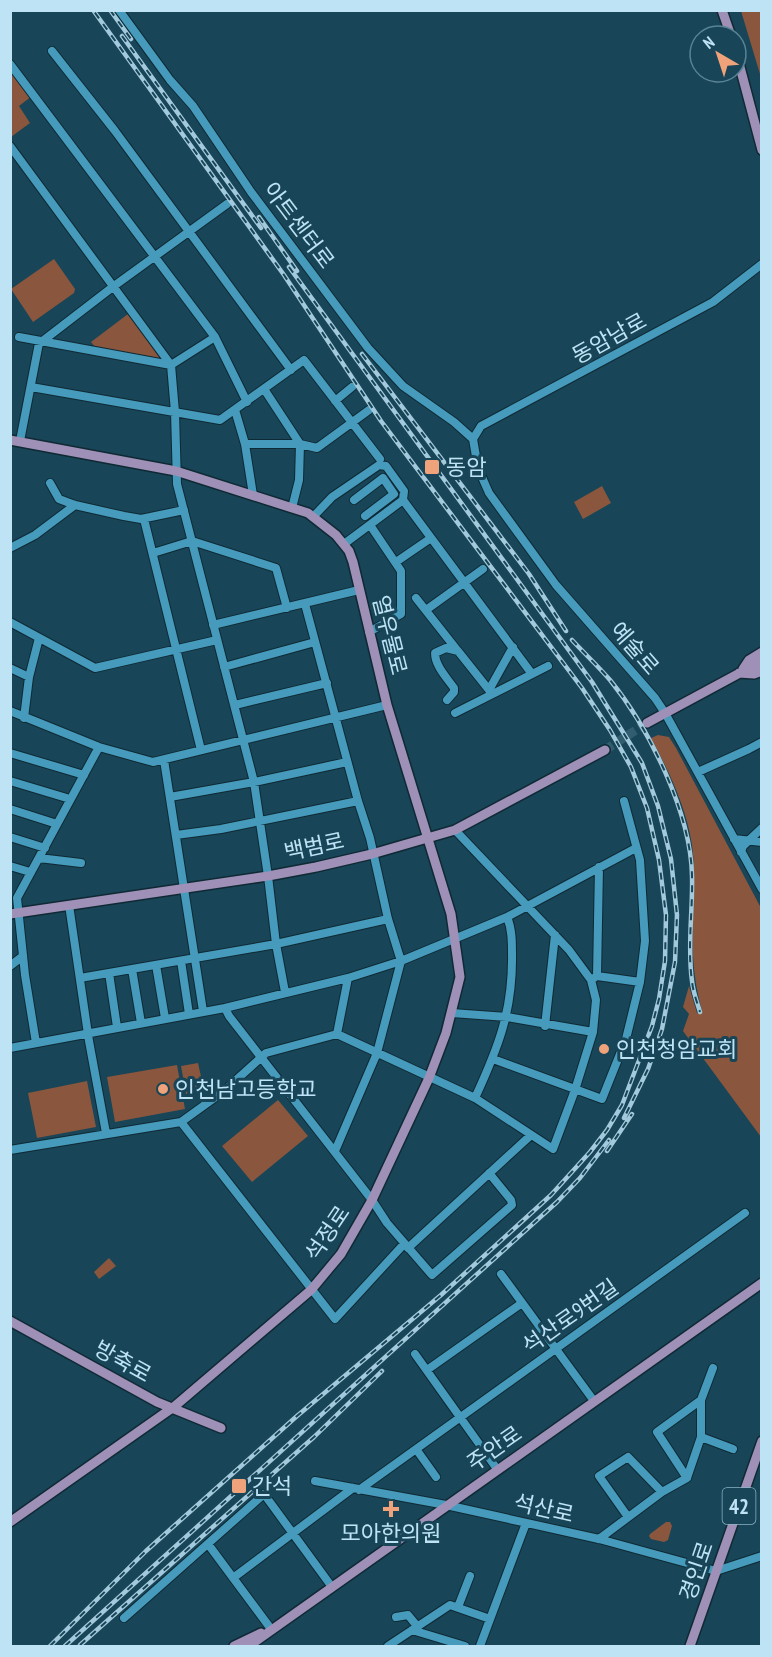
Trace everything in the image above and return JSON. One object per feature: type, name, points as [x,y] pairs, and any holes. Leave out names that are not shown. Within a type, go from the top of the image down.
[{"type":"main road","points":[[744,84],[762,150]]},
{"type":"main road","name":"열우물로","points":[[15,441],[176,471],[254,495],[308,513],[344,544],[350,551],[387,705],[426,838]]},
{"type":"main road","points":[[739,673],[749,660],[762,652]]},
{"type":"main road","points":[[647,723],[762,661]]},
{"type":"main road","points":[[739,673],[754,674],[762,671]]},
{"type":"main road","name":"백범로","points":[[14,914],[268,876],[372,854],[455,830],[605,750]]},
{"type":"main road","name":"석정로","points":[[10,1522],[171,1408],[311,1290],[341,1254],[372,1200],[429,1078],[453,1013],[460,977],[455,939],[451,914],[426,838]]},
{"type":"main road","name":"주안로","points":[[249,1647],[446,1505],[762,1283]]},
{"type":"main road","name":"방축로","points":[[10,1321],[171,1408],[220,1428]]},
{"type":"main road","name":"경인로","points":[[690,1647],[762,1441]]},
{"type":"main road","points":[[234,1647],[273,1629]]},
{"type":"main road","points":[[263,1647],[273,1629]]},
{"type":"street","name":"아트센터로","points":[[119,10],[170,80],[193,106],[246,184],[368,348],[404,386],[454,422],[473,439]]},
{"type":"street","points":[[52,51],[115,131],[291,370]]},
{"type":"street","points":[[10,64],[215,337],[247,402]]},
{"type":"street","points":[[10,146],[171,365],[176,471],[254,782],[276,944],[285,992]]},
{"type":"street","points":[[15,441],[31,387],[40,343],[227,204]]},
{"type":"street","name":"동암남로","points":[[473,439],[481,426],[713,302],[762,264]]},
{"type":"street","points":[[19,338],[171,365],[215,337]]},
{"type":"street","points":[[31,387],[220,420],[304,360],[380,459]]},
{"type":"street","points":[[335,401],[352,387]]},
{"type":"street","points":[[264,389],[300,444],[299,480],[292,508]]},
{"type":"street","points":[[235,410],[245,444],[254,495]]},
{"type":"street","points":[[245,444],[300,444],[317,448],[369,410]]},
{"type":"street","name":"예술로","points":[[473,439],[480,475],[489,493],[556,585],[655,698],[762,889]]},
{"type":"street","points":[[314,517],[332,497],[379,465],[386,466],[404,491],[403,500],[532,674]]},
{"type":"street","points":[[373,470],[380,480]]},
{"type":"street","points":[[354,500],[382,478],[394,494],[365,516]]},
{"type":"street","points":[[50,483],[59,499],[124,516],[144,519],[184,510]]},
{"type":"street","points":[[344,544],[403,500]]},
{"type":"street","points":[[10,548],[35,535],[75,505]]},
{"type":"street","points":[[378,518],[380,505]]},
{"type":"street","points":[[144,519],[201,750]]},
{"type":"street","points":[[369,632],[401,614],[401,571],[370,525]]},
{"type":"street","points":[[396,562],[431,538]]},
{"type":"street","points":[[153,553],[192,541],[276,568],[287,608]]},
{"type":"street","points":[[426,610],[483,569]]},
{"type":"street","points":[[213,625],[359,590]]},
{"type":"street","points":[[416,598],[490,692]]},
{"type":"street","points":[[305,604],[401,961],[376,1053],[335,1151]]},
{"type":"street","points":[[10,622],[95,668],[217,640]]},
{"type":"street","points":[[24,718],[29,677],[39,638]]},
{"type":"street","points":[[224,667],[315,642]]},
{"type":"street","points":[[490,692],[513,647]]},
{"type":"street","points":[[447,700],[454,692],[454,688],[438,664],[435,652],[446,648],[458,651]]},
{"type":"street","points":[[455,713],[490,692],[548,666]]},
{"type":"street","points":[[10,668],[29,677]]},
{"type":"street","points":[[235,705],[327,683]]},
{"type":"street","points":[[10,711],[99,747],[153,762],[387,705]]},
{"type":"street","points":[[698,772],[762,742]]},
{"type":"street","points":[[36,1043],[23,956],[14,914],[17,898],[99,747]]},
{"type":"street","points":[[10,753],[84,775]]},
{"type":"street","points":[[164,760],[185,887],[194,959],[196,1012]]},
{"type":"street","points":[[170,797],[347,762]]},
{"type":"street","points":[[10,781],[70,799]]},
{"type":"street","points":[[176,836],[358,801]]},
{"type":"street","points":[[493,1059],[602,1099],[626,1039],[640,982],[645,941],[640,860],[624,801]]},
{"type":"street","points":[[10,809],[57,824]]},
{"type":"street","points":[[741,852],[743,846],[762,828]]},
{"type":"street","points":[[455,830],[529,906],[594,978],[640,982]]},
{"type":"street","points":[[10,837],[45,848]]},
{"type":"street","points":[[734,839],[762,842]]},
{"type":"street","points":[[10,1048],[225,1008],[348,978],[401,961],[507,917],[636,848]]},
{"type":"street","points":[[39,858],[81,863]]},
{"type":"street","points":[[10,866],[30,872]]},
{"type":"street","points":[[10,1150],[181,1122],[224,1091],[267,1053],[337,1034],[475,1098],[553,1149],[593,1032],[596,1000],[594,978],[599,867]]},
{"type":"street","points":[[69,905],[106,1133]]},
{"type":"street","points":[[475,1098],[493,1059],[507,1017],[512,944],[507,917]]},
{"type":"street","points":[[80,978],[276,944],[388,919]]},
{"type":"street","points":[[545,1026],[555,935]]},
{"type":"street","points":[[10,966],[23,956]]},
{"type":"street","points":[[181,961],[196,1012]]},
{"type":"street","points":[[156,965],[165,1018]]},
{"type":"street","points":[[132,969],[141,1023]]},
{"type":"street","points":[[109,973],[117,1028]]},
{"type":"street","points":[[337,1034],[348,978]]},
{"type":"street","points":[[225,1008],[372,1200],[387,1223],[432,1275],[512,1205],[511,1200],[489,1173]]},
{"type":"street","points":[[453,1013],[507,1017],[545,1026],[593,1032]]},
{"type":"street","points":[[181,1122],[335,1319],[406,1246],[531,1135]]},
{"type":"street","name":"석산로9번길","points":[[233,1578],[293,1533],[416,1449],[745,1213]]},
{"type":"street","points":[[501,1274],[594,1401]]},
{"type":"street","points":[[427,1370],[522,1303]]},
{"type":"street","points":[[415,1354],[497,1469]]},
{"type":"street","points":[[599,1539],[662,1492],[687,1478],[701,1437],[701,1400],[713,1368]]},
{"type":"street","points":[[687,1478],[657,1432],[701,1400]]},
{"type":"street","points":[[701,1437],[733,1449]]},
{"type":"street","points":[[416,1449],[436,1477]]},
{"type":"street","points":[[628,1517],[599,1476],[628,1457],[662,1492]]},
{"type":"street","name":"석산로","points":[[315,1481],[446,1505],[599,1539],[716,1572]]},
{"type":"street","points":[[124,1618],[264,1494],[332,1587]]},
{"type":"street","points":[[480,1647],[526,1523]]},
{"type":"street","points":[[208,1544],[273,1629]]},
{"type":"street","points":[[716,1572],[762,1556]]},
{"type":"street","points":[[458,1608],[471,1576]]},
{"type":"street","points":[[388,1647],[450,1605],[490,1619]]},
{"type":"street","points":[[396,1617],[408,1615],[414,1628],[446,1644],[465,1647]]},
{"type":"shaded area","points":[[741,11],[761,11],[761,80],[748,34],[748,24],[745,24]]},
{"type":"shaded area","points":[[10,67],[32,96],[19,106],[30,123],[11,137]]},
{"type":"shaded area","points":[[54,259],[75,289],[74,293],[33,322],[11,289]]},
{"type":"shaded area","points":[[128,314],[165,361],[97,349],[91,342]]},
{"type":"shaded area","points":[[602,486],[611,503],[583,519],[574,502]]},
{"type":"shaded area","points":[[658,735],[669,737],[676,748],[761,908],[761,1137],[683,1031],[689,1014],[683,1007],[689,986],[697,1013],[702,1011],[693,956],[692,845],[681,803],[651,738]]},
{"type":"shaded area","points":[[198,1063],[204,1090],[186,1094],[181,1066]]},
{"type":"shaded area","points":[[177,1065],[185,1109],[115,1122],[107,1077]]},
{"type":"shaded area","points":[[87,1081],[96,1127],[37,1138],[28,1093]]},
{"type":"shaded area","points":[[278,1100],[308,1136],[252,1182],[222,1146]]},
{"type":"shaded area","points":[[109,1258],[116,1266],[99,1279],[94,1272]]},
{"type":"shaded area","points":[[666,1522],[670,1522],[672,1526],[668,1540],[664,1542],[651,1539],[650,1534]]},
{"type":"tunnel","points":[[605,750],[647,723]]},
{"type":"railway","points":[[50,1646],[146,1551],[297,1416],[441,1295],[551,1195],[590,1152],[622,1105],[652,1026],[665,961],[666,915],[659,860],[647,808],[631,767],[610,730],[582,688],[381,421],[284,275],[93,10]]},
{"type":"railway","points":[[110,10],[131,39]]},
{"type":"railway","points":[[122,36],[261,228]]},
{"type":"railway","points":[[259,217],[297,271]]},
{"type":"railway","points":[[289,267],[592,682],[642,763],[658,806],[671,859],[677,915],[675,962],[662,1029],[648,1069],[624,1118]]},
{"type":"railway","points":[[362,354],[529,574],[566,631]]},
{"type":"railway","points":[[572,640],[625,700],[653,746],[676,799],[690,851],[691,968],[693,989],[700,1012]]},
{"type":"railway","points":[[607,1151],[632,1114]]},
{"type":"railway","points":[[65,1646],[557,1202],[580,1178],[609,1140]]},
{"type":"railway","points":[[80,1645],[314,1437],[382,1371]]},
{"type":"place","name":"동암","points":[[432,467]]},
{"type":"place","name":"인천청암교회","points":[[604,1049]]},
{"type":"place","name":"인천남고등학교","points":[[163,1089]]},
{"type":"place","name":"간석","points":[[239,1486]]},
{"type":"place","name":"모아한의원","points":[[391,1509]]}]
